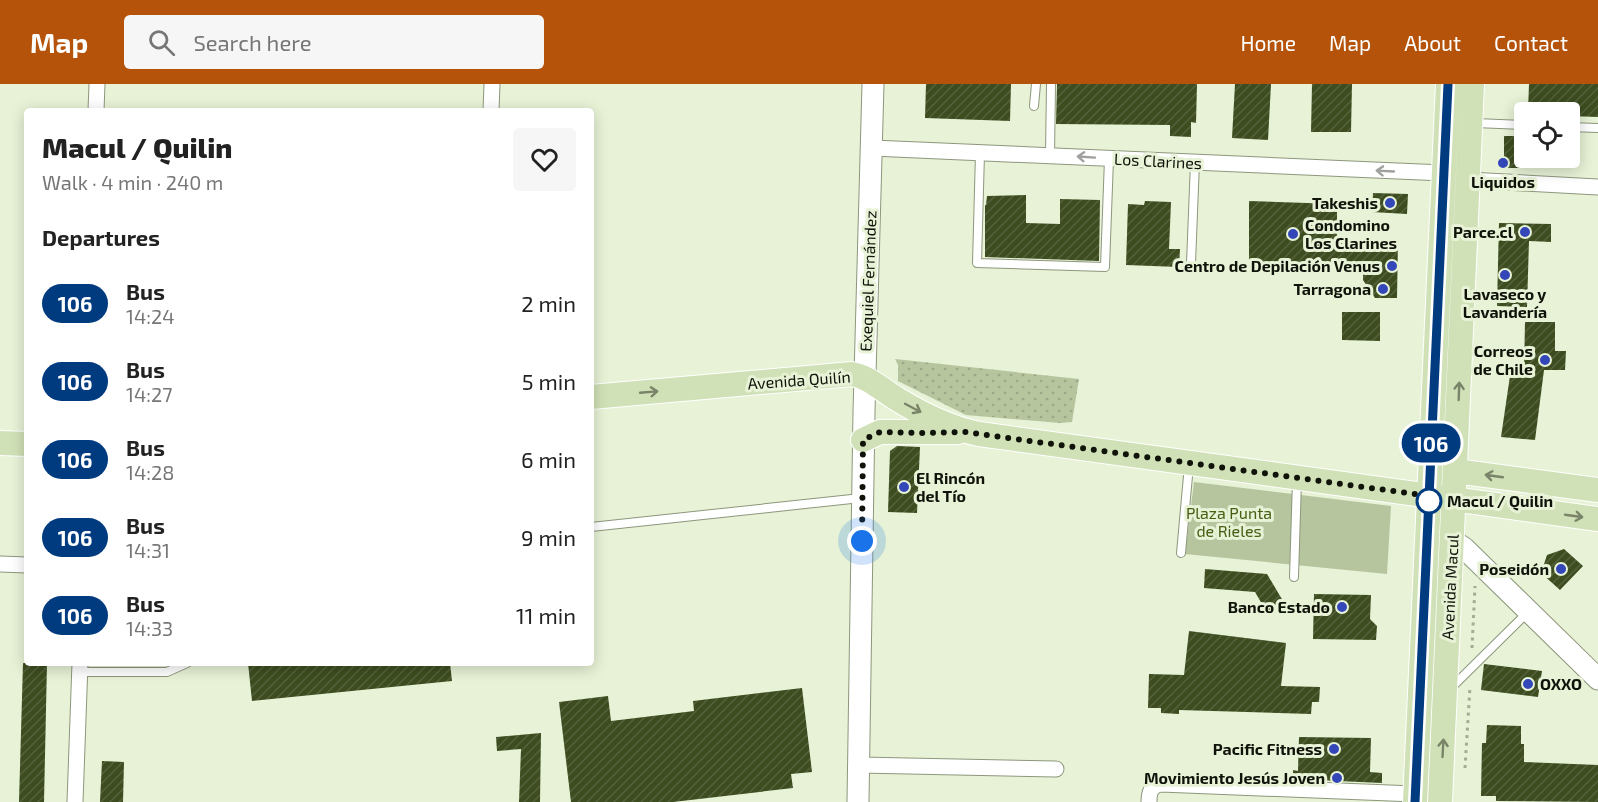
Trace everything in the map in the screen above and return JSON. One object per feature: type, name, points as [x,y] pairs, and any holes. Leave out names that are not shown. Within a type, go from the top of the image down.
[{"type":"main road","name":"Avenida Macul","points":[[1415,798],[1448,84]]},
{"type":"main road","name":"Avenida Macul","points":[[1440,802],[1472,84]]},
{"type":"main road","name":"Avenida Quilín","points":[[594,397],[852,374],[865,377],[915,410],[965,432],[1598,519]]},
{"type":"main road","points":[[863,440],[880,432],[965,432]]},
{"type":"main road","points":[[0,443],[24,444]]},
{"type":"main road","points":[[1455,471],[1598,490]]},
{"type":"street","points":[[96,108],[97,84]]},
{"type":"street","points":[[491,108],[492,84]]},
{"type":"street","name":"Exequiel Fernández","points":[[858,802],[863,440],[873,84]]},
{"type":"street","name":"Los Clarines","points":[[872,148],[1444,173]]},
{"type":"street","points":[[1468,180],[1598,187]]},
{"type":"street","points":[[1427,529],[1452,540],[1476,560],[1598,679]]},
{"type":"street","points":[[0,564],[24,565]]},
{"type":"street","points":[[75,802],[80,668]]},
{"type":"street","points":[[859,765],[1056,769]]},
{"type":"street","points":[[1149,802],[1153,787],[1161,784],[1266,795],[1415,798]]},
{"type":"lane","points":[[1035,106],[1036,84]]},
{"type":"lane","points":[[1050,155],[1051,84]]},
{"type":"lane","points":[[1470,123],[1514,125]]},
{"type":"lane","points":[[1580,127],[1598,128]]},
{"type":"lane","points":[[980,153],[977,263],[1105,267],[1109,159]]},
{"type":"lane","points":[[1191,263],[1195,162]]},
{"type":"lane","points":[[1181,553],[1189,463]]},
{"type":"lane","points":[[1294,577],[1297,478]]},
{"type":"lane","points":[[594,527],[862,498]]},
{"type":"lane","points":[[1445,693],[1529,610]]},
{"type":"lane","points":[[80,668],[167,672],[180,666]]},
{"type":"path","points":[[1465,769],[1476,560]]},
{"type":"green space","points":[[895,359],[1079,379],[1072,422],[966,415],[898,381],[898,365]]},
{"type":"green space","name":"Plaza Punta de Rieles","points":[[1194,482],[1391,506],[1387,574],[1185,554]]},
{"type":"building","points":[[926,84],[1011,84],[1010,121],[925,118]]},
{"type":"building","points":[[1057,84],[1197,84],[1196,123],[1191,122],[1191,137],[1170,136],[1170,125],[1056,124]]},
{"type":"building","points":[[1235,84],[1271,84],[1268,140],[1232,138]]},
{"type":"building","points":[[1312,84],[1352,84],[1351,132],[1311,132]]},
{"type":"building","points":[[1529,84],[1598,84],[1598,117],[1580,116],[1580,102],[1528,102]]},
{"type":"building","points":[[1504,136],[1514,136],[1514,168],[1504,168]]},
{"type":"building","name":"Takeshis","points":[[1373,193],[1408,194],[1407,214],[1372,212]]},
{"type":"building","points":[[1026,195],[1026,223],[1060,224],[1060,199],[1100,200],[1099,261],[985,257],[987,196]]},
{"type":"building","points":[[1145,201],[1171,202],[1169,249],[1180,249],[1179,267],[1126,265],[1128,204],[1144,205]]},
{"type":"building","name":"Condomino Los Clarines","points":[[1249,201],[1337,204],[1337,239],[1398,241],[1397,298],[1375,298],[1363,280],[1363,266],[1249,263]]},
{"type":"building","points":[[1499,223],[1551,224],[1551,242],[1529,241],[1527,307],[1497,306]]},
{"type":"building","points":[[1342,312],[1380,312],[1380,341],[1342,340]]},
{"type":"building","points":[[1525,322],[1555,322],[1555,351],[1566,351],[1565,370],[1544,370],[1535,440],[1501,437],[1511,369],[1524,369]]},
{"type":"building","name":"El Rincón del Tío","points":[[897,446],[920,447],[917,513],[888,512],[890,451]]},
{"type":"building","name":"Poseidón","points":[[1564,549],[1583,566],[1560,590],[1541,573],[1547,555]]},
{"type":"building","points":[[1205,569],[1267,574],[1286,606],[1269,616],[1255,592],[1204,588]]},
{"type":"building","name":"Banco Estado","points":[[1314,594],[1371,595],[1370,619],[1377,626],[1376,640],[1313,639]]},
{"type":"building","points":[[1189,631],[1286,643],[1281,686],[1320,687],[1319,702],[1312,702],[1311,714],[1179,710],[1179,714],[1161,713],[1161,708],[1148,708],[1149,674],[1184,675]]},
{"type":"building","points":[[24,663],[24,666],[47,666],[44,802],[19,802]]},
{"type":"building","points":[[1484,664],[1542,671],[1538,697],[1481,690]]},
{"type":"building","points":[[248,666],[450,666],[452,681],[252,701]]},
{"type":"building","points":[[802,688],[812,772],[791,774],[793,788],[673,802],[571,802],[559,702],[608,696],[611,721],[694,711],[693,701]]},
{"type":"building","points":[[1487,725],[1521,726],[1524,762],[1598,765],[1598,802],[1496,801],[1496,796],[1481,796],[1482,743],[1486,743]]},
{"type":"building","points":[[541,733],[540,802],[519,802],[521,749],[497,751],[496,737]]},
{"type":"building","points":[[1299,737],[1371,738],[1370,772],[1382,773],[1382,783],[1293,779],[1293,770],[1298,771]]},
{"type":"building","points":[[102,761],[124,762],[123,802],[100,802]]},
{"type":"bus line","name":"106","points":[[1415,802],[1448,84]]},
{"type":"place","name":"Liquidos","points":[[1503,163]]},
{"type":"place","name":"Takeshis","points":[[1390,203]]},
{"type":"place","name":"Parce.cl","points":[[1525,232]]},
{"type":"place","name":"Condomino Los Clarines","points":[[1293,234]]},
{"type":"place","name":"Centro de Depilación Venus","points":[[1392,266]]},
{"type":"place","name":"Lavaseco y Lavandería","points":[[1505,275]]},
{"type":"place","name":"Tarragona","points":[[1383,289]]},
{"type":"place","name":"Correos de Chile","points":[[1545,360]]},
{"type":"place","name":"El Rincón del Tío","points":[[904,487]]},
{"type":"place","name":"Macul / Quilin","points":[[1429,501]]},
{"type":"place","name":"Poseidón","points":[[1561,569]]},
{"type":"place","name":"Banco Estado","points":[[1342,607]]},
{"type":"place","name":"OXXO","points":[[1528,684]]},
{"type":"place","name":"Pacific Fitness","points":[[1334,749]]},
{"type":"place","name":"Movimiento Jesús Joven","points":[[1337,778]]},
{"type":"route","points":[[862,541],[863,440],[880,432],[965,432],[1429,496],[1429,501]]}]
